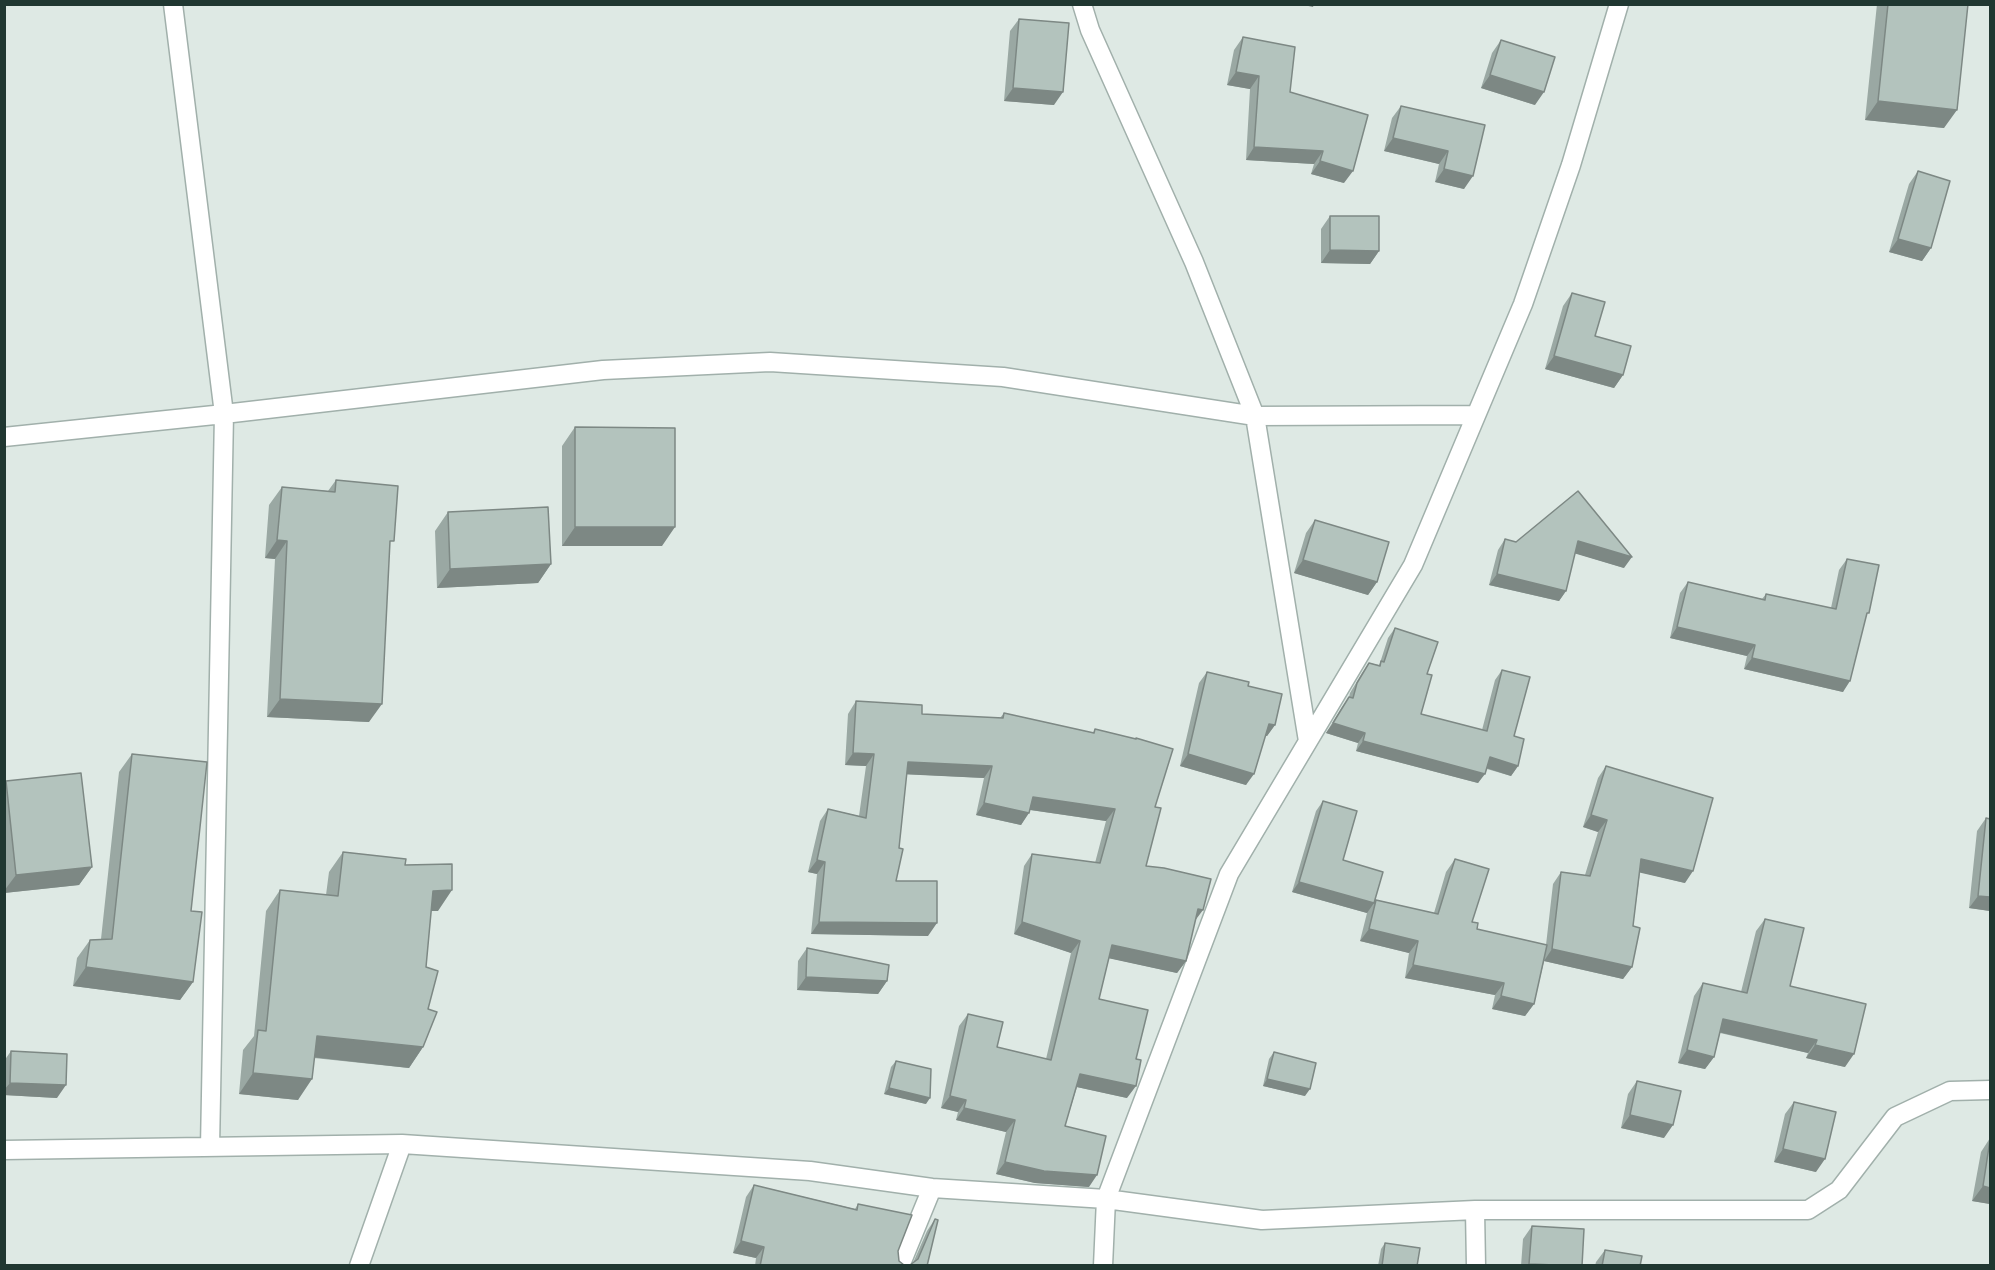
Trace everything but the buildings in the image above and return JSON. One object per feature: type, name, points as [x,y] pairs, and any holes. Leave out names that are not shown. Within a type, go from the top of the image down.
[{"type":"street","points":[[173,4],[225,414],[210,1147]]},
{"type":"street","points":[[1082,4],[1090,30],[1194,262],[1255,416],[1308,741]]},
{"type":"street","points":[[1103,1266],[1106,1199],[1229,874],[1413,565],[1523,304],[1571,165],[1619,4]]},
{"type":"street","points":[[4,437],[603,370],[770,362],[1003,377],[1255,416],[1476,415]]},
{"type":"street","points":[[4,1150],[402,1144],[810,1171],[932,1188],[1106,1199],[1262,1220],[1475,1210],[1808,1210],[1839,1190],[1895,1117],[1950,1091],[1990,1090]]},
{"type":"street","points":[[359,1266],[402,1144]]},
{"type":"street","points":[[900,1266],[932,1188]]},
{"type":"street","points":[[1475,1210],[1476,1266]]}]
